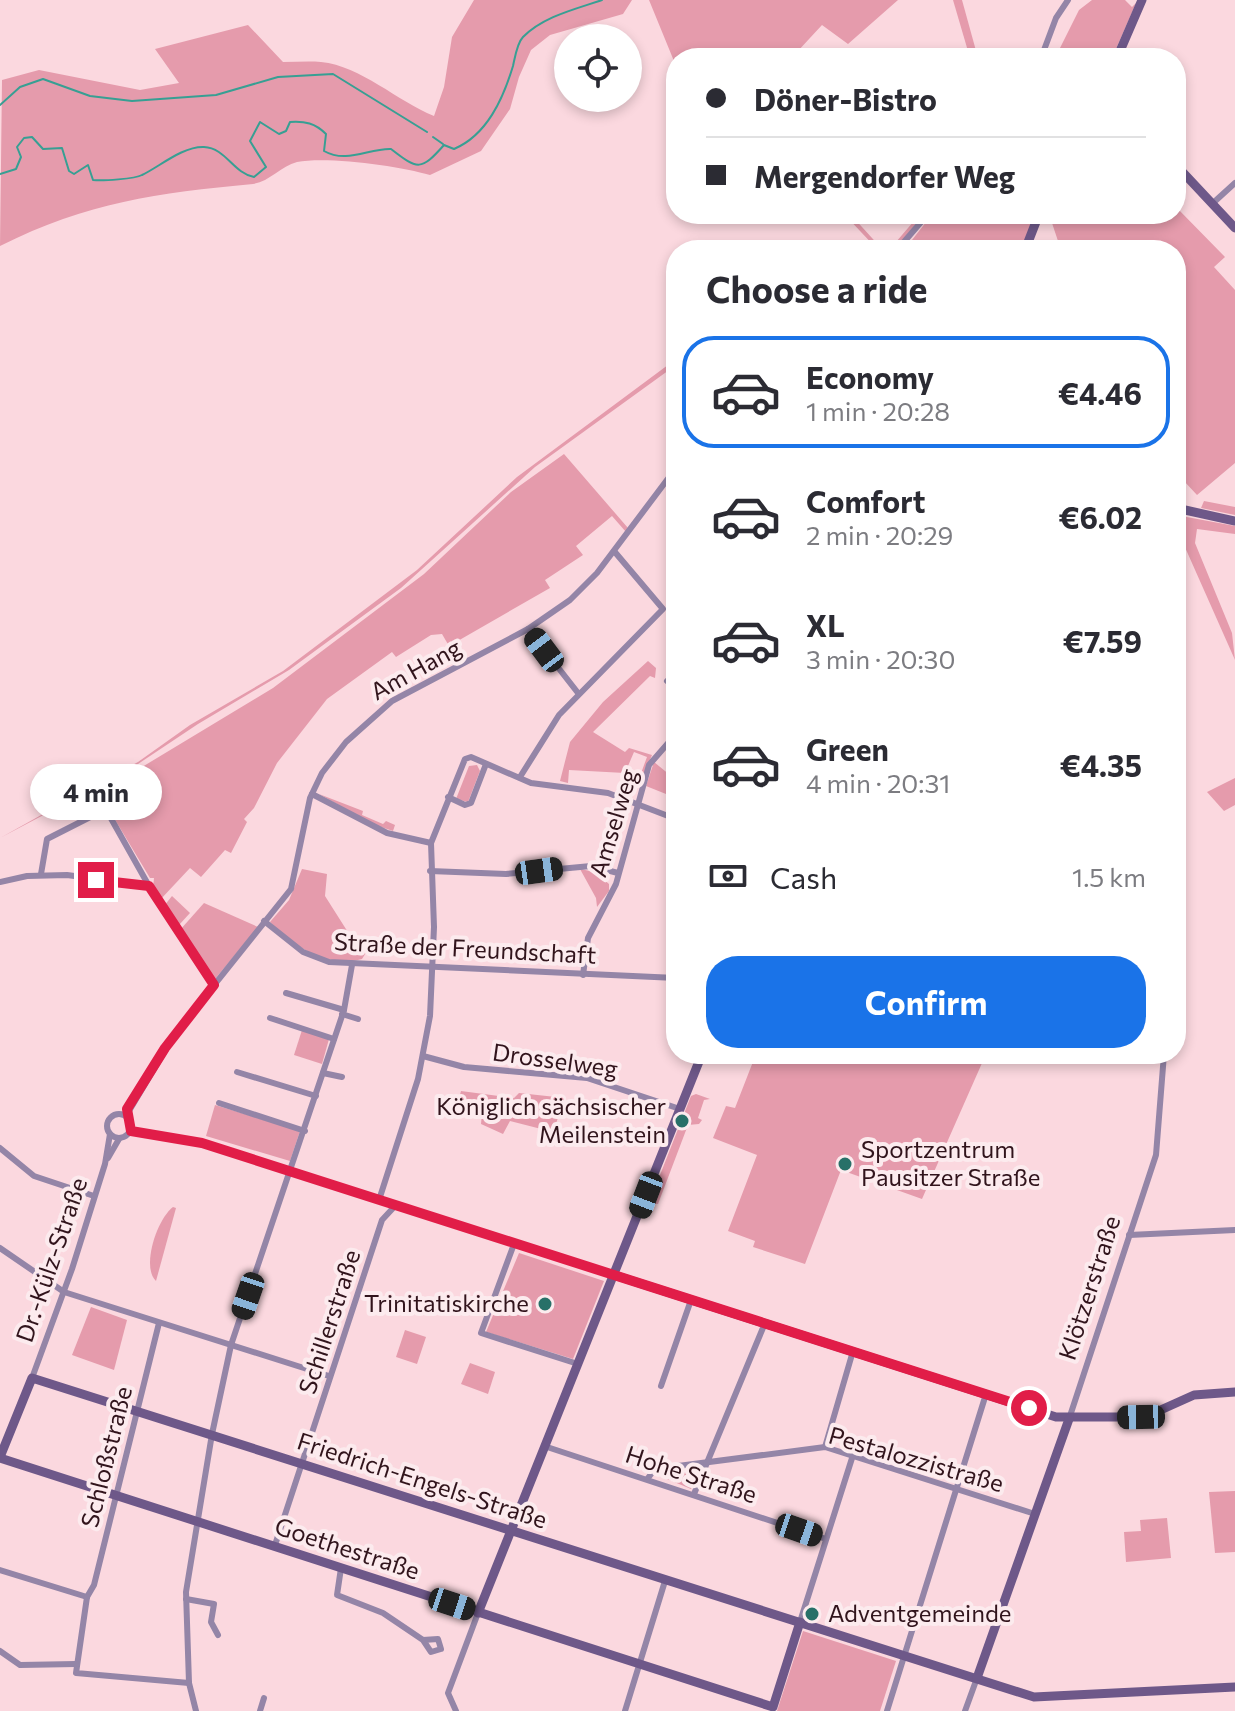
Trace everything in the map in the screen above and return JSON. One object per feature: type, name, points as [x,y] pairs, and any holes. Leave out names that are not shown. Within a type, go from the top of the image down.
[{"type":"main road","points":[[1121,48],[1142,0]]},
{"type":"main road","points":[[1186,175],[1235,228]]},
{"type":"main road","points":[[1186,511],[1235,521]]},
{"type":"main road","points":[[478,1613],[698,1064]]},
{"type":"main road","points":[[614,1275],[1069,1419],[1145,1417],[1194,1395],[1235,1392]]},
{"type":"main road","name":"Friedrich-Engels-Straße","points":[[32,1378],[903,1655]]},
{"type":"main road","name":"Dr.-Külz-Straße","points":[[0,1458],[32,1378]]},
{"type":"main road","name":"Klötzerstraße","points":[[977,1678],[1069,1419]]},
{"type":"main road","name":"Goethestraße","points":[[0,1458],[772,1709]]},
{"type":"main road","points":[[772,1709],[800,1622]]},
{"type":"main road","points":[[903,1655],[1044,1697],[1235,1687]]},
{"type":"street","points":[[1045,48],[1059,12],[1068,0]]},
{"type":"street","points":[[1213,203],[1235,183]]},
{"type":"street","points":[[906,240],[919,224]]},
{"type":"street","name":"Am Hang","points":[[264,921],[284,901],[295,877],[312,794],[333,756],[372,715],[401,696],[528,629],[570,600],[614,551],[666,481]]},
{"type":"street","points":[[520,777],[551,726],[578,693],[663,609],[614,551]]},
{"type":"street","points":[[528,629],[578,693]]},
{"type":"street","name":"Amselweg","points":[[583,975],[588,938],[615,888],[651,762],[666,745]]},
{"type":"street","points":[[379,1200],[423,1056],[433,968],[431,843],[465,759],[471,757],[550,789],[608,793],[666,815]]},
{"type":"street","points":[[449,795],[465,805],[471,803],[486,764]]},
{"type":"street","points":[[95,790],[149,886],[214,985]]},
{"type":"street","points":[[312,794],[379,830],[431,843]]},
{"type":"street","points":[[41,874],[47,839],[106,809]]},
{"type":"street","points":[[430,871],[506,874],[591,866],[618,873]]},
{"type":"street","points":[[0,882],[41,874],[149,886]]},
{"type":"street","points":[[126,1116],[153,1067],[264,921]]},
{"type":"street","name":"Straße der Freundschaft","points":[[264,921],[303,952],[329,962],[666,978]]},
{"type":"street","points":[[196,1711],[189,1683],[186,1599],[212,1434],[231,1345],[343,1012],[352,965]]},
{"type":"street","points":[[286,993],[358,1019]]},
{"type":"street","points":[[270,1018],[334,1039]]},
{"type":"street","name":"Drosselweg","points":[[423,1056],[464,1067],[587,1078],[680,1109]]},
{"type":"street","name":"Klötzerstraße","points":[[1069,1419],[1157,1150],[1163,1064]]},
{"type":"street","points":[[237,1072],[316,1096]]},
{"type":"street","points":[[323,1073],[342,1077]]},
{"type":"street","points":[[219,1103],[305,1131]]},
{"type":"street","points":[[126,1116],[131,1122],[131,1131]]},
{"type":"street","points":[[126,1116],[111,1117],[107,1124],[110,1134],[119,1139],[131,1131],[202,1143],[614,1275]]},
{"type":"street","name":"Dr.-Külz-Straße","points":[[32,1378],[64,1292],[105,1164],[110,1134]]},
{"type":"street","name":"Dr.-Külz-Straße","points":[[105,1164],[119,1139]]},
{"type":"street","points":[[0,1148],[34,1176],[94,1196]]},
{"type":"street","name":"Schillerstraße","points":[[275,1545],[382,1220],[395,1206]]},
{"type":"street","points":[[1129,1235],[1235,1230]]},
{"type":"street","points":[[514,1244],[481,1333],[578,1364]]},
{"type":"street","points":[[0,1248],[64,1292],[329,1376]]},
{"type":"street","points":[[661,1386],[691,1300]]},
{"type":"street","name":"Schloßstraße","points":[[159,1323],[94,1585],[87,1597],[76,1673],[189,1683]]},
{"type":"street","points":[[694,1494],[765,1323]]},
{"type":"street","points":[[825,1447],[853,1351]]},
{"type":"street","points":[[887,1711],[986,1394]]},
{"type":"street","name":"Hohe Straße","points":[[544,1446],[826,1539]]},
{"type":"street","name":"Pestalozzistraße","points":[[648,1478],[655,1469],[825,1447],[1035,1514]]},
{"type":"street","points":[[800,1622],[853,1455]]},
{"type":"street","points":[[341,1568],[337,1595],[383,1613],[423,1640]]},
{"type":"street","points":[[0,1570],[87,1597]]},
{"type":"street","points":[[625,1711],[665,1581]]},
{"type":"street","points":[[186,1599],[214,1604],[211,1622],[218,1635]]},
{"type":"street","points":[[456,1711],[448,1699],[450,1686],[478,1613]]},
{"type":"street","points":[[0,1651],[20,1665],[76,1664]]},
{"type":"street","name":"Klötzerstraße","points":[[965,1711],[977,1678]]},
{"type":"street","points":[[260,1711],[264,1698]]},
{"type":"shaded area","points":[[474,0],[632,0],[623,14],[588,24],[554,24],[554,34],[531,50],[510,109],[481,151],[430,175],[364,163],[326,160],[297,162],[259,183],[185,191],[93,209],[0,246],[2,80],[39,70],[140,90],[179,83],[155,49],[248,25],[283,62],[321,62],[350,70],[434,116],[444,87],[452,37]]},
{"type":"shaded area","points":[[649,0],[898,0],[848,44],[822,25],[801,48],[669,48]]},
{"type":"shaded area","points":[[953,0],[962,0],[975,48],[967,48]]},
{"type":"shaded area","points":[[1092,0],[1125,0],[1132,7],[1136,3],[1116,48],[1060,48],[1079,10]]},
{"type":"shaded area","points":[[1186,217],[1225,257],[1214,267],[1235,290],[1235,463],[1197,495],[1186,483],[1186,240],[1058,240],[1052,224],[1186,224]]},
{"type":"shaded area","points":[[853,224],[859,224],[874,240],[869,240]]},
{"type":"shaded area","points":[[911,224],[916,224],[902,240],[898,240]]},
{"type":"shaded area","points":[[925,224],[1032,224],[1025,240],[912,240]]},
{"type":"shaded area","points":[[666,366],[666,372],[535,467],[401,588],[289,670],[198,724],[126,772],[98,787],[91,787],[90,782],[101,782],[138,762],[190,725],[283,671],[417,570],[517,477]]},
{"type":"shaded area","points":[[564,454],[628,528],[626,532],[612,516],[576,546],[583,555],[545,580],[550,588],[449,646],[442,634],[431,635],[396,657],[392,652],[327,699],[277,763],[254,808],[244,819],[247,822],[231,853],[225,850],[201,877],[190,868],[160,900],[153,888],[154,878],[150,878],[99,793],[273,688],[424,574],[511,492]]},
{"type":"shaded area","points":[[1204,501],[1235,507],[1235,515],[1201,508]]},
{"type":"shaded area","points":[[1186,517],[1235,526],[1235,534],[1197,529],[1195,543],[1232,633],[1235,660],[1186,550]]},
{"type":"shaded area","points":[[648,661],[656,668],[655,678],[650,676],[593,732],[625,752],[629,748],[652,755],[640,783],[635,779],[640,776],[647,757],[634,752],[625,773],[569,770],[568,783],[560,781],[570,742],[603,702]]},
{"type":"shaded area","points":[[654,762],[666,772],[666,794],[646,786]]},
{"type":"shaded area","points":[[477,765],[480,771],[468,802],[456,799],[469,766]]},
{"type":"shaded area","points":[[1235,778],[1235,805],[1224,811],[1207,792]]},
{"type":"shaded area","points":[[86,781],[89,791],[0,838],[86,790]]},
{"type":"shaded area","points":[[319,794],[363,811],[362,815],[383,824],[386,821],[395,825],[393,831],[375,825]]},
{"type":"shaded area","points":[[302,869],[327,874],[325,896],[351,937],[367,951],[362,959],[337,961],[324,958],[300,947],[270,922],[289,900]]},
{"type":"shaded area","points":[[580,869],[595,872],[609,884],[609,891],[597,907],[596,898]]},
{"type":"shaded area","points":[[172,896],[190,913],[179,925],[164,906]]},
{"type":"shaded area","points":[[204,903],[258,927],[215,979],[180,930]]},
{"type":"shaded area","points":[[302,1030],[329,1039],[322,1064],[294,1055]]},
{"type":"shaded area","name":"Sportzentrum Pausitzer Straße","points":[[752,1064],[982,1064],[922,1199],[841,1170],[805,1264],[753,1247],[755,1241],[728,1231],[757,1155],[713,1138],[726,1106],[735,1108]]},
{"type":"shaded area","points":[[461,1091],[514,1098],[519,1093],[565,1098],[553,1132],[510,1121],[503,1134],[481,1124],[482,1113],[458,1102]]},
{"type":"shaded area","points":[[696,1094],[710,1099],[704,1100],[698,1118],[702,1120],[699,1124],[688,1125],[658,1204],[649,1203],[691,1096]]},
{"type":"shaded area","points":[[215,1105],[300,1131],[290,1161],[206,1136]]},
{"type":"shaded area","points":[[173,1207],[176,1208],[156,1281],[150,1265],[153,1243],[161,1222]]},
{"type":"shaded area","points":[[519,1253],[604,1281],[573,1359],[486,1332]]},
{"type":"shaded area","points":[[91,1307],[127,1320],[114,1370],[72,1355]]},
{"type":"shaded area","points":[[405,1330],[426,1337],[417,1364],[396,1357]]},
{"type":"shaded area","points":[[470,1363],[495,1372],[488,1394],[461,1384]]},
{"type":"shaded area","points":[[699,1469],[691,1489],[660,1476],[662,1473]]},
{"type":"shaded area","points":[[1235,1491],[1235,1552],[1215,1553],[1209,1492]]},
{"type":"shaded area","points":[[1167,1518],[1171,1558],[1126,1562],[1124,1532],[1141,1531],[1140,1520]]},
{"type":"shaded area","points":[[803,1631],[896,1661],[880,1711],[777,1711]]},
{"type":"waterway","points":[[0,174],[16,169],[21,157],[17,147],[24,138],[32,137],[43,149],[62,148],[69,171],[74,174],[88,165],[93,180],[138,176],[180,153],[204,147],[212,148],[240,171],[254,177],[266,167],[250,141],[260,122],[279,134],[286,131],[290,122],[314,125],[326,134],[324,151],[333,155],[350,156],[391,149],[407,161],[419,165],[430,160],[444,145],[454,149],[466,143],[485,125],[504,91],[523,37],[550,18],[602,0]]},
{"type":"waterway","points":[[0,105],[20,87],[43,79],[90,96],[132,101],[216,95],[278,77],[333,74],[427,132]]},
{"type":"waterway","points":[[433,137],[443,144]]},
{"type":"place","name":"Königlich sächsischer Meilenstein","points":[[682,1121]]},
{"type":"place","name":"Sportzentrum Pausitzer Straße","points":[[845,1164]]},
{"type":"place","name":"Trinitatiskirche","points":[[545,1304]]},
{"type":"place","name":"Adventgemeinde","points":[[812,1614]]},
{"type":"route","points":[[96,880],[147,889],[149,886],[214,985],[165,1048],[127,1109],[131,1131],[202,1143],[1029,1408]]}]
